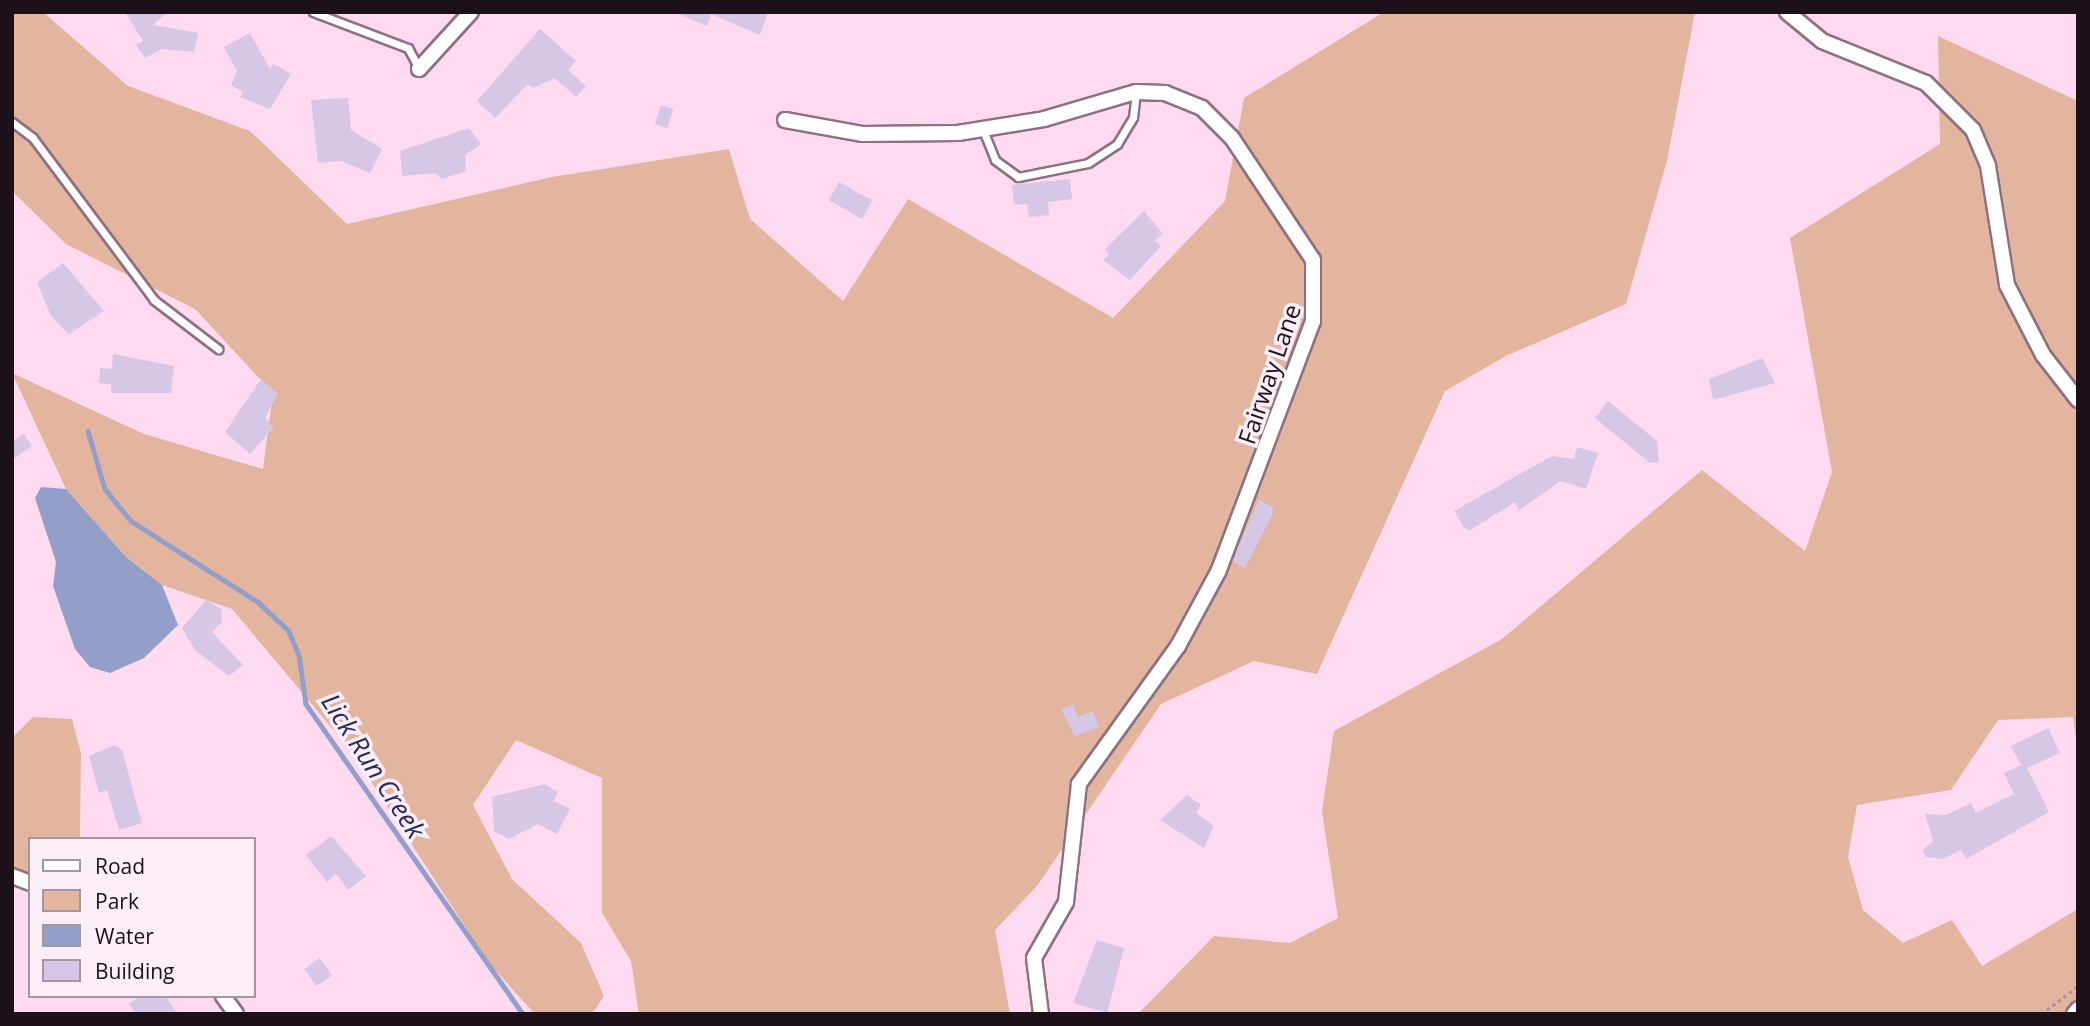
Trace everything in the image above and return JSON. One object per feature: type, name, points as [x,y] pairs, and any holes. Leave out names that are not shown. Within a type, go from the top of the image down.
[{"type":"street","points":[[419,69],[471,12]]},
{"type":"street","points":[[1787,12],[1822,41],[1926,83],[1973,130],[1988,166],[2007,285],[2043,355],[2078,400]]},
{"type":"street","name":"Fairway Lane","points":[[785,120],[862,134],[983,130],[1136,92],[1185,99],[1232,138],[1305,243],[1318,299],[1253,490],[1202,603],[1079,784],[1066,902],[1034,958],[1041,1014]]},
{"type":"street","points":[[224,998],[236,1014]]},
{"type":"street","points":[[2074,1014],[2078,1009]]},
{"type":"lane","points":[[313,12],[408,48],[419,69]]},
{"type":"lane","points":[[983,130],[995,160],[1018,177],[1088,163],[1117,144],[1133,117],[1136,92]]},
{"type":"lane","points":[[12,122],[33,138],[153,300],[218,349]]},
{"type":"path","points":[[2041,1014],[2078,986]]},
{"type":"green space","points":[[12,12],[43,12],[128,86],[250,131],[347,224],[552,177],[729,149],[750,219],[843,301],[908,199],[1113,318],[1225,201],[1244,98],[1384,12],[1695,12],[1667,161],[1626,304],[1506,356],[1445,391],[1317,674],[1254,661],[1161,704],[1037,886],[995,930],[1010,1014],[639,1014],[631,961],[602,913],[602,778],[516,740],[473,805],[512,879],[581,943],[604,996],[592,1014],[535,1014],[488,962],[352,752],[232,609],[162,585],[126,557],[66,489],[12,373],[144,434],[263,469],[273,393],[195,309],[66,244],[12,191]]},
{"type":"green space","points":[[1938,36],[2078,101],[2078,753],[2073,717],[1998,720],[1951,790],[1857,805],[1848,857],[1863,910],[1903,943],[1952,920],[1982,966],[2078,909],[2078,1014],[1138,1014],[1214,936],[1290,943],[1338,918],[1322,811],[1334,731],[1502,639],[1702,470],[1805,551],[1832,472],[1790,238],[1940,144]]},
{"type":"green space","points":[[33,717],[72,719],[81,753],[80,837],[28,837],[28,874],[12,867],[12,738]]},
{"type":"water","points":[[41,487],[66,489],[126,557],[162,585],[178,625],[144,658],[110,673],[90,667],[75,649],[53,586],[56,562],[35,498]]},
{"type":"building","points":[[125,12],[167,12],[153,25],[198,33],[194,52],[162,49],[145,58],[136,45],[143,41]]},
{"type":"building","points":[[674,12],[768,12],[760,35],[711,14],[707,26]]},
{"type":"building","points":[[540,29],[576,61],[568,70],[586,86],[576,97],[555,78],[533,88],[528,84],[495,118],[477,101]]},
{"type":"building","points":[[250,33],[270,69],[273,63],[291,74],[270,109],[240,97],[243,92],[231,85],[237,71],[224,47]]},
{"type":"building","points":[[348,98],[351,130],[382,149],[370,173],[341,161],[318,163],[311,100]]},
{"type":"building","points":[[661,105],[673,109],[667,128],[655,124]]},
{"type":"building","points":[[469,128],[481,144],[465,155],[466,171],[442,179],[435,173],[402,176],[400,151]]},
{"type":"building","points":[[1070,179],[1072,199],[1048,202],[1049,215],[1029,217],[1027,204],[1014,205],[1012,185]]},
{"type":"building","points":[[839,182],[872,200],[862,219],[829,200]]},
{"type":"building","points":[[1144,211],[1163,234],[1155,240],[1161,246],[1130,280],[1103,260],[1109,254],[1105,249]]},
{"type":"building","points":[[63,263],[104,311],[69,334],[51,316],[37,282]]},
{"type":"building","points":[[113,354],[174,366],[171,393],[111,393],[111,384],[99,383],[100,368],[112,369]]},
{"type":"building","points":[[1762,358],[1775,383],[1713,400],[1709,379]]},
{"type":"building","points":[[261,379],[278,394],[265,418],[274,427],[250,454],[225,432]]},
{"type":"building","points":[[1608,401],[1657,441],[1659,462],[1650,463],[1595,418]]},
{"type":"building","points":[[24,434],[32,446],[12,460],[12,442]]},
{"type":"building","points":[[1577,447],[1598,453],[1586,489],[1561,481],[1519,510],[1515,502],[1469,531],[1463,526],[1454,511],[1552,456],[1574,459]]},
{"type":"building","points":[[1259,500],[1273,507],[1272,515],[1245,568],[1232,561]]},
{"type":"building","points":[[206,600],[221,609],[222,622],[212,632],[243,665],[229,676],[195,650],[182,628]]},
{"type":"building","points":[[1073,704],[1078,717],[1093,711],[1099,727],[1075,736],[1061,709]]},
{"type":"building","points":[[2048,728],[2060,753],[2027,768],[2049,812],[1966,859],[1961,850],[1943,859],[1926,857],[1923,850],[1933,841],[1925,814],[1946,815],[1971,803],[1976,813],[2014,794],[2004,773],[2021,765],[2011,746]]},
{"type":"building","points":[[115,745],[122,750],[142,823],[119,830],[107,790],[99,793],[89,756]]},
{"type":"building","points":[[545,784],[558,792],[554,801],[570,809],[557,834],[538,824],[509,839],[494,831],[492,797]]},
{"type":"building","points":[[1187,795],[1201,805],[1196,813],[1214,826],[1204,848],[1160,820]]},
{"type":"building","points":[[331,836],[366,876],[348,890],[336,874],[327,882],[306,855]]},
{"type":"building","points":[[1097,940],[1124,948],[1107,1013],[1073,1003]]},
{"type":"building","points":[[320,958],[332,975],[316,986],[304,969]]},
{"type":"building","points":[[137,998],[166,998],[178,1014],[136,1014],[129,1004]]},
{"type":"waterway","name":"Lick Run Creek","points":[[88,431],[105,489],[131,521],[258,602],[288,630],[299,655],[306,704],[523,1014]]}]
